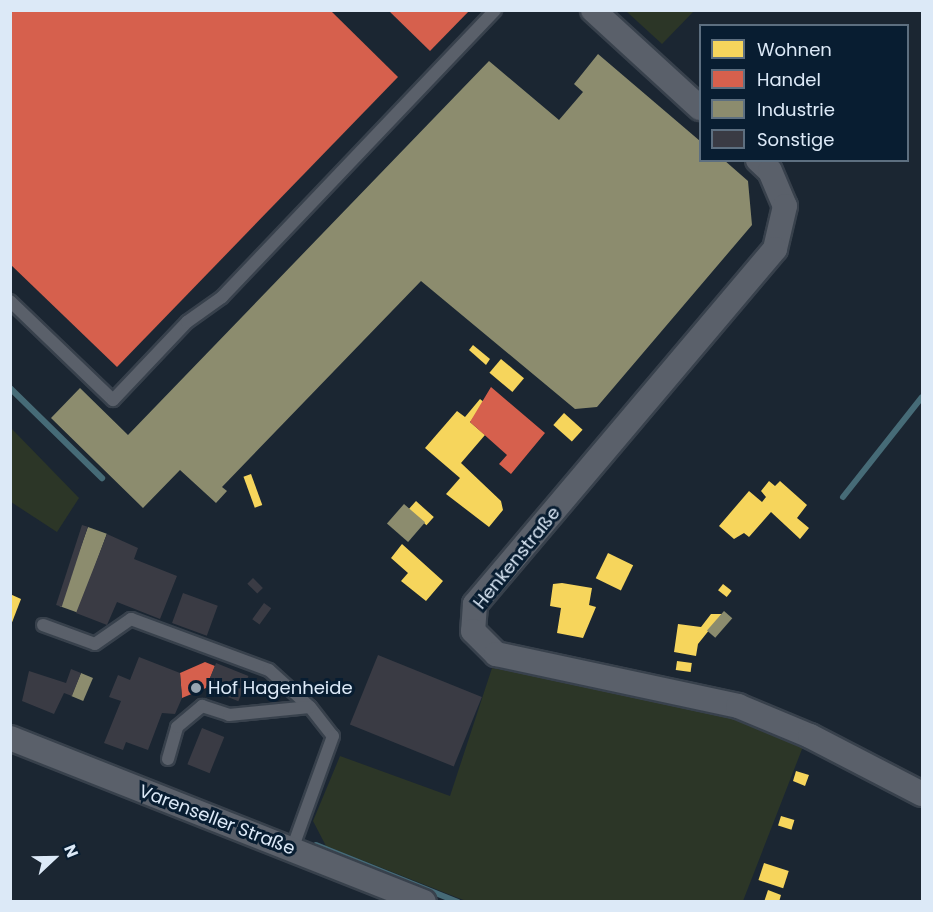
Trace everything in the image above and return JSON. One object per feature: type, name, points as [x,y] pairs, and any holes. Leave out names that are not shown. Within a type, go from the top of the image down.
[{"type":"street","points":[[593,10],[699,107]]},
{"type":"street","name":"Henkenstraße","points":[[760,162],[770,171],[785,206],[775,249],[476,604],[473,632],[496,654],[738,706],[810,736],[922,794]]},
{"type":"street","name":"Varenseller Straße","points":[[10,738],[424,902]]},
{"type":"lane","points":[[10,301],[113,400],[187,322],[222,297],[495,10]]},
{"type":"lane","points":[[43,625],[95,644],[131,619],[269,670],[310,707],[333,736],[292,849]]},
{"type":"lane","points":[[168,759],[177,727],[202,706],[229,715],[310,707]]},
{"type":"green space","points":[[626,11],[694,11],[662,44]]},
{"type":"green space","points":[[11,428],[79,498],[57,532],[11,502]]},
{"type":"green space","points":[[492,668],[712,709],[804,744],[743,901],[466,901],[326,846],[313,821],[340,756],[450,796]]},
{"type":"building: Wohnen","points":[[473,345],[490,359],[486,365],[469,350]]},
{"type":"building: Wohnen","points":[[501,359],[524,378],[512,392],[489,373]]},
{"type":"building: Wohnen","points":[[480,399],[485,403],[470,422],[485,435],[461,463],[501,501],[503,510],[489,527],[446,494],[460,478],[425,448],[457,411],[465,417]]},
{"type":"building: Wohnen","points":[[564,413],[583,430],[572,442],[553,425]]},
{"type":"building: Wohnen","points":[[251,474],[262,505],[255,508],[243,477]]},
{"type":"building: Wohnen","points":[[769,481],[775,486],[780,481],[807,505],[797,518],[809,528],[800,539],[771,512],[749,537],[744,533],[734,539],[719,526],[749,491],[762,502],[766,497],[761,491]]},
{"type":"building: Wohnen","points":[[416,501],[434,517],[426,525],[409,509]]},
{"type":"building: Wohnen","points":[[402,544],[443,581],[426,601],[401,581],[408,573],[391,558]]},
{"type":"building: Wohnen","points":[[608,553],[633,565],[621,590],[596,578]]},
{"type":"building: Wohnen","points":[[562,583],[592,588],[589,605],[596,607],[583,638],[557,633],[561,608],[550,606],[553,584]]},
{"type":"building: Wohnen","points":[[723,584],[732,591],[727,597],[718,590]]},
{"type":"building: Wohnen","points":[[10,594],[21,599],[11,625],[10,625]]},
{"type":"building: Wohnen","points":[[711,614],[722,614],[698,644],[696,656],[674,652],[678,624],[701,627]]},
{"type":"building: Wohnen","points":[[677,661],[692,663],[691,672],[676,670]]},
{"type":"building: Wohnen","points":[[796,771],[809,775],[805,786],[793,781]]},
{"type":"building: Wohnen","points":[[781,816],[794,820],[791,830],[778,826]]},
{"type":"building: Wohnen","points":[[764,863],[789,871],[783,888],[758,880]]},
{"type":"building: Wohnen","points":[[768,890],[781,895],[779,902],[764,902]]},
{"type":"building: Handel","points":[[10,10],[330,10],[398,77],[117,367],[10,264]]},
{"type":"building: Handel","points":[[388,10],[470,10],[430,51]]},
{"type":"building: Handel","points":[[491,387],[545,433],[511,474],[499,464],[507,455],[470,422]]},
{"type":"building: Handel","points":[[205,662],[215,666],[206,688],[182,698],[180,673]]},
{"type":"building: Industrie","points":[[598,54],[699,140],[699,162],[726,162],[748,181],[752,225],[597,407],[575,409],[421,281],[222,487],[227,491],[216,503],[180,470],[143,508],[51,418],[80,388],[128,435],[489,61],[559,120],[583,92],[574,84]]},
{"type":"building: Industrie","points":[[404,504],[425,522],[408,542],[387,524]]},
{"type":"building: Industrie","points":[[88,527],[107,534],[78,613],[59,606]]},
{"type":"building: Industrie","points":[[724,611],[732,618],[715,638],[707,631]]},
{"type":"building: Industrie","points":[[81,673],[93,678],[83,701],[71,696]]},
{"type":"building: Sonstige","points":[[82,525],[88,527],[62,607],[56,605]]},
{"type":"building: Sonstige","points":[[107,534],[138,548],[134,559],[177,576],[160,619],[117,602],[107,625],[76,613]]},
{"type":"building: Sonstige","points":[[253,578],[263,588],[257,594],[247,584]]},
{"type":"building: Sonstige","points":[[183,593],[218,606],[207,636],[172,623]]},
{"type":"building: Sonstige","points":[[264,603],[271,608],[260,624],[252,619]]},
{"type":"building: Sonstige","points":[[378,655],[482,697],[454,766],[350,725]]},
{"type":"building: Sonstige","points":[[139,657],[180,673],[182,698],[175,714],[162,713],[148,750],[126,742],[123,750],[104,743],[121,701],[109,697],[118,675],[130,680]]},
{"type":"building: Sonstige","points":[[216,663],[248,676],[238,701],[206,688]]},
{"type":"building: Sonstige","points":[[71,669],[81,673],[72,696],[64,693],[54,714],[22,701],[29,671],[66,683]]},
{"type":"building: Sonstige","points":[[202,728],[224,737],[210,773],[187,764]]},
{"type":"waterway","points":[[10,388],[102,478]]},
{"type":"waterway","points":[[843,497],[922,397]]},
{"type":"waterway","points":[[316,845],[458,902]]},
{"type":"place","name":"Hof Hagenheide","points":[[196,688]]}]
